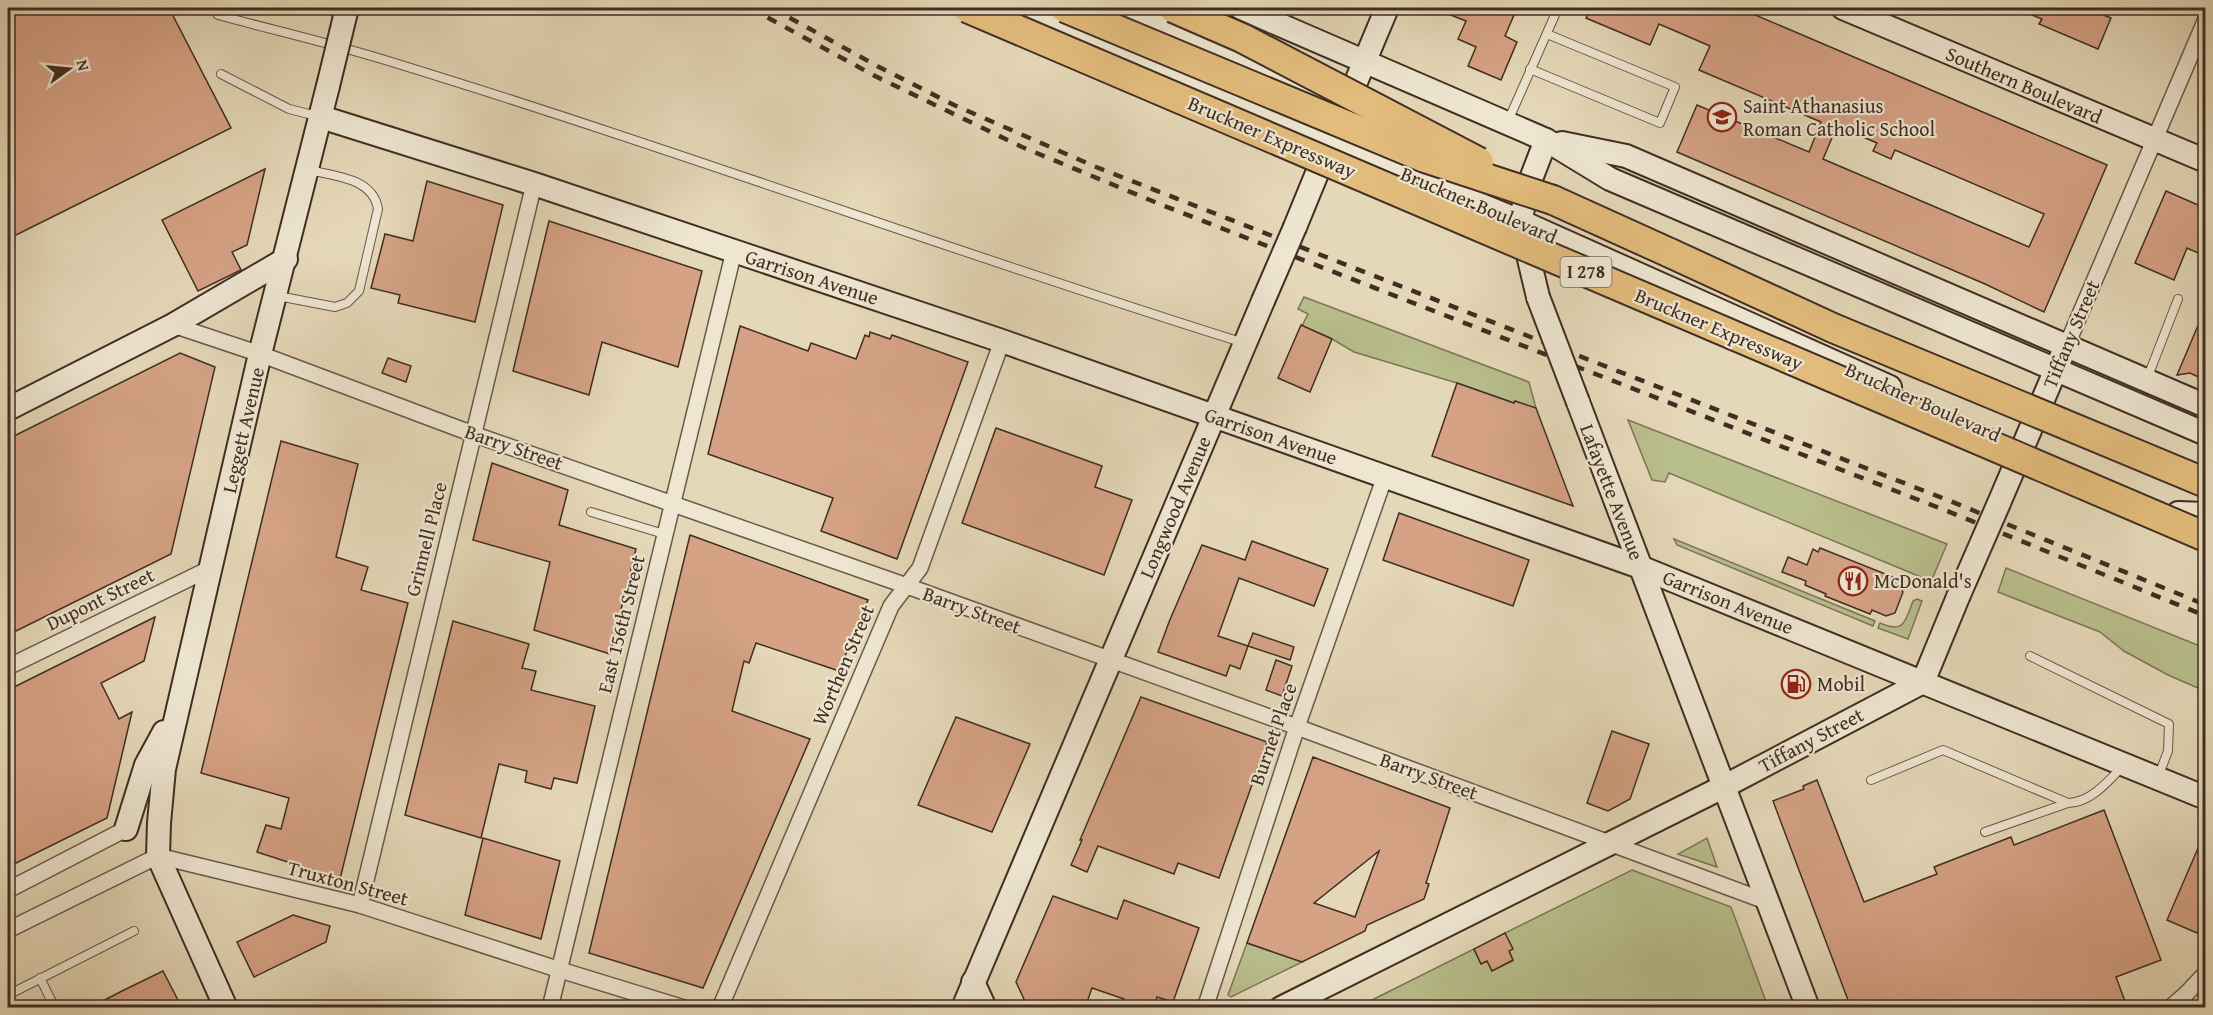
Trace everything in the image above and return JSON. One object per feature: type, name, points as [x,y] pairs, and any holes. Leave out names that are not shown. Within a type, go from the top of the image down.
[{"type":"highway","name":"Bruckner Expressway","points":[[967,8],[2205,537]]},
{"type":"highway","name":"Bruckner Expressway","points":[[1065,8],[1425,158],[1553,200],[1833,328],[2205,481]]},
{"type":"highway","points":[[1173,8],[1242,38],[1553,200]]},
{"type":"main road","name":"Leggett Avenue","points":[[158,856],[164,769],[176,710],[260,354],[286,259],[347,8]]},
{"type":"main road","name":"Bruckner Boulevard","points":[[1012,8],[1244,103],[1330,143],[1520,220],[2023,447],[2205,524]]},
{"type":"main road","name":"Bruckner Boulevard","points":[[1124,8],[1255,63],[1345,109],[1529,184],[2042,402],[2205,481]]},
{"type":"main road","points":[[1241,8],[1546,140],[1610,179],[2205,434]]},
{"type":"main road","name":"Longwood Avenue","points":[[963,1008],[1387,8]]},
{"type":"main road","name":"Southern Boulevard","points":[[1843,8],[2205,161]]},
{"type":"main road","name":"Garrison Avenue","points":[[321,117],[534,184],[1002,341],[1640,567],[2205,798]]},
{"type":"main road","points":[[1546,140],[1626,156],[2205,406]]},
{"type":"main road","name":"Lafayette Avenue","points":[[1546,140],[1529,184],[1520,220],[1538,297],[1808,1008]]},
{"type":"main road","points":[[8,409],[173,325],[286,259]]},
{"type":"main road","name":"Tiffany Street","points":[[1281,1008],[1725,786],[1923,681],[2066,346]]},
{"type":"main road","points":[[2178,513],[2205,514]]},
{"type":"main road","points":[[126,829],[146,765],[176,710]]},
{"type":"main road","points":[[158,856],[226,1008]]},
{"type":"main road","points":[[973,982],[985,1008]]},
{"type":"street","name":"Tiffany Street","points":[[2066,346],[2205,19]]},
{"type":"street","name":"Grinnell Place","points":[[360,905],[534,184]]},
{"type":"street","name":"East 156th Street","points":[[550,1008],[734,251]]},
{"type":"street","name":"Barry Street","points":[[173,325],[260,354],[473,434],[907,586],[1298,727],[1768,902]]},
{"type":"street","name":"Worthen Street","points":[[720,1008],[891,606],[920,568],[1002,341]]},
{"type":"street","name":"Burnet Place","points":[[1205,1008],[1298,727],[1385,476]]},
{"type":"street","name":"Dupont Street","points":[[8,667],[211,568]]},
{"type":"street","points":[[8,890],[126,829]]},
{"type":"street","name":"Truxton Street","points":[[158,856],[360,905],[684,1008]]},
{"type":"street","points":[[8,930],[158,856]]},
{"type":"street","points":[[2170,1008],[2205,974]]},
{"type":"lane","points":[[212,8],[218,15],[383,59],[727,171],[1148,314],[1245,343]]},
{"type":"lane","points":[[1507,123],[1558,8]]},
{"type":"lane","points":[[1530,69],[1660,123],[1674,87],[1547,34]]},
{"type":"lane","points":[[220,74],[289,109],[321,117]]},
{"type":"lane","points":[[276,296],[335,307],[347,303],[358,291],[378,209],[376,198],[360,182],[308,170]]},
{"type":"lane","points":[[2146,381],[2178,299]]},
{"type":"lane","points":[[591,512],[664,534]]},
{"type":"lane","points":[[2030,656],[2169,724],[2168,752],[2157,778]]},
{"type":"lane","points":[[1871,780],[1943,750],[2068,803]]},
{"type":"lane","points":[[1985,832],[2068,803],[2079,803],[2104,785],[2125,765]]},
{"type":"lane","points":[[14,1008],[8,995],[134,931]]},
{"type":"lane","points":[[40,978],[55,1008]]},
{"type":"green space","points":[[1304,297],[1529,382],[1536,408],[1354,352],[1302,326],[1308,314],[1298,309]]},
{"type":"green space","points":[[1628,420],[1947,544],[1930,584],[1921,577],[1669,473],[1665,482],[1652,480]]},
{"type":"green space","points":[[1674,539],[1875,621],[1873,626],[1677,545]]},
{"type":"green space","points":[[2006,568],[2205,648],[2205,691],[2168,675],[2124,651],[2100,632],[1998,592]]},
{"type":"green space","points":[[1917,599],[1922,601],[1908,639],[1878,628],[1880,623],[1895,627],[1903,624],[1913,601]]},
{"type":"green space","points":[[1707,838],[1717,867],[1678,854]]},
{"type":"green space","points":[[1632,870],[1731,907],[1768,1007],[1356,1008],[1474,949],[1481,964],[1487,961],[1492,971],[1513,961],[1509,951],[1512,949],[1505,933]]},
{"type":"green space","points":[[1247,943],[1302,962],[1231,997],[1228,995]]},
{"type":"building","points":[[23,8],[169,8],[231,128],[8,239],[8,15]]},
{"type":"building","points":[[1433,8],[1517,8],[1505,36],[1517,42],[1501,80],[1468,66],[1476,47],[1458,39],[1466,21]]},
{"type":"building","points":[[1591,8],[1739,8],[2107,165],[2044,312],[1985,284],[1677,152],[1697,105],[1809,152],[1821,122],[1699,70],[1710,46],[1659,24],[1650,45],[1586,18]],"holes":[[[1837,126],[1877,143],[1873,151],[1891,159],[1895,150],[2044,214],[2029,247],[1823,159]]]},
{"type":"building","points":[[2015,8],[2086,8],[2111,18],[2098,49],[2039,24],[2042,19]]},
{"type":"building","points":[[265,169],[247,245],[232,252],[241,270],[198,291],[162,220]]},
{"type":"building","points":[[427,181],[503,205],[475,322],[398,303],[400,295],[371,288],[385,234],[413,241]]},
{"type":"building","points":[[2166,191],[2205,208],[2205,256],[2187,248],[2174,280],[2135,263]]},
{"type":"building","points":[[549,221],[702,271],[678,367],[602,342],[589,395],[513,371]]},
{"type":"building","points":[[2205,309],[2205,380],[2190,373],[2177,375]]},
{"type":"building","points":[[1301,325],[1332,339],[1310,392],[1278,378]]},
{"type":"building","points":[[740,326],[808,351],[811,343],[856,359],[865,335],[869,337],[870,332],[890,339],[892,335],[968,362],[897,559],[821,531],[833,498],[708,454]]},
{"type":"building","points":[[180,353],[215,367],[171,554],[8,635],[8,439]]},
{"type":"building","points":[[388,358],[411,366],[406,382],[382,373]]},
{"type":"building","points":[[1457,383],[1514,403],[1515,401],[1536,408],[1573,506],[1432,456]]},
{"type":"building","points":[[996,428],[1102,466],[1095,487],[1132,500],[1104,575],[962,523]]},
{"type":"building","points":[[281,441],[358,464],[336,557],[368,567],[361,590],[408,603],[340,879],[257,852],[266,825],[281,829],[289,798],[201,773]]},
{"type":"building","points":[[492,463],[568,490],[559,525],[636,549],[610,654],[534,630],[550,562],[473,540]]},
{"type":"building","points":[[1399,513],[1529,560],[1513,606],[1383,560]]},
{"type":"building","points":[[690,535],[868,600],[839,671],[756,643],[749,663],[744,661],[732,711],[810,739],[703,988],[589,953]]},
{"type":"building","points":[[1252,541],[1328,569],[1314,606],[1239,578],[1218,636],[1248,646],[1240,669],[1230,665],[1226,676],[1158,652],[1202,545],[1245,560]]},
{"type":"building","name":"McDonald's","points":[[1820,548],[1898,579],[1903,592],[1895,613],[1886,616],[1872,610],[1870,614],[1825,596],[1826,594],[1805,585],[1806,581],[1782,572],[1788,557],[1807,565],[1813,549],[1818,552]]},
{"type":"building","points":[[155,617],[144,661],[101,683],[119,719],[132,712],[107,818],[8,867],[8,690]]},
{"type":"building","points":[[453,621],[529,644],[522,668],[536,671],[531,690],[595,706],[577,783],[554,778],[551,789],[525,782],[527,771],[499,764],[481,838],[405,815]]},
{"type":"building","points":[[1253,633],[1294,647],[1290,660],[1248,646]]},
{"type":"building","points":[[1276,660],[1292,666],[1282,696],[1266,690]]},
{"type":"building","points":[[1141,697],[1267,742],[1219,878],[1178,863],[1174,874],[1098,846],[1087,872],[1071,865]]},
{"type":"building","points":[[956,717],[1030,744],[992,832],[918,805]]},
{"type":"building","points":[[1612,731],[1649,744],[1630,799],[1608,811],[1587,803]]},
{"type":"building","points":[[1313,757],[1450,808],[1426,883],[1429,884],[1424,899],[1367,925],[1365,931],[1302,962],[1247,943]],"holes":[[[1379,851],[1355,917],[1314,903]]]},
{"type":"building","points":[[1817,780],[1864,902],[1937,874],[1934,867],[2011,837],[2014,845],[2104,810],[2161,960],[2116,977],[2126,1004],[2117,1008],[1851,1008],[1773,801],[1804,789],[1803,786]]},
{"type":"building","points":[[2205,832],[2205,914],[2197,933],[2167,920]]},
{"type":"building","points":[[483,838],[560,861],[541,939],[465,915]]},
{"type":"building","points":[[1053,896],[1117,919],[1124,900],[1199,928],[1173,1002],[1157,997],[1154,1008],[1120,1008],[1124,999],[1092,988],[1085,1008],[1028,1008],[1016,982]]},
{"type":"building","points":[[293,915],[330,926],[326,942],[254,977],[237,942]]},
{"type":"building","points":[[1505,933],[1513,949],[1509,951],[1513,960],[1492,971],[1487,961],[1481,964],[1474,949]]},
{"type":"building","points":[[163,971],[182,1008],[89,1008],[124,990]]},
{"type":"railway","points":[[750,8],[875,76],[1022,147],[1162,205],[1947,511],[2206,616]]},
{"type":"railway","points":[[772,8],[954,105],[1096,167],[1950,501],[2206,605]]},
{"type":"place","name":"Saint Athanasius Roman Catholic School","points":[[1722,117]]},
{"type":"place","name":"McDonald's","points":[[1853,581]]},
{"type":"place","name":"Mobil","points":[[1796,684]]}]
